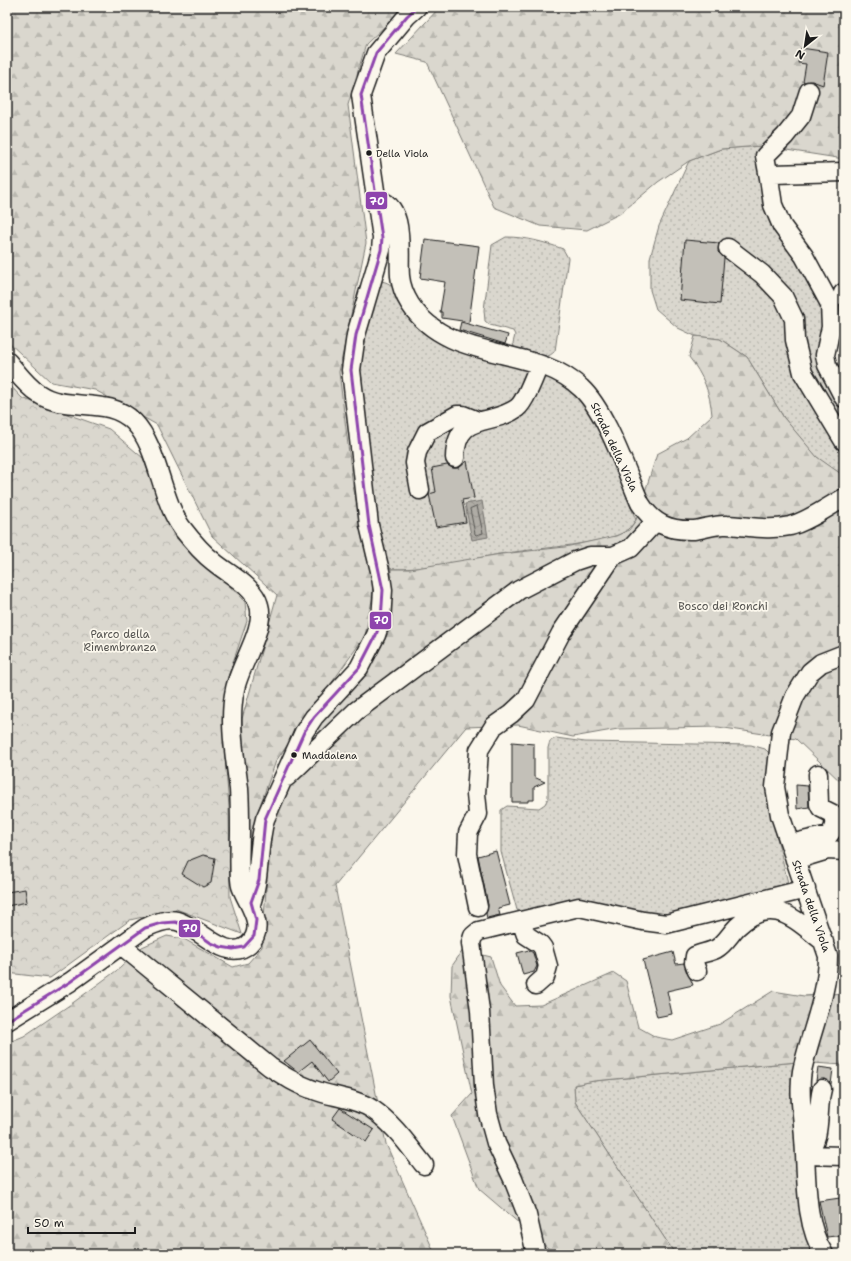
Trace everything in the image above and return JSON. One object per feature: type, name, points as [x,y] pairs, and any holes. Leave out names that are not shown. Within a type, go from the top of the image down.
[{"type":"street","points":[[251,904],[257,888],[262,829],[304,732],[314,717],[359,668],[376,635],[381,620],[383,590],[369,525],[351,370],[356,335],[381,250],[381,222],[376,199],[361,95],[376,53],[407,16],[417,7]]},
{"type":"street","points":[[809,91],[801,116],[785,136],[765,156],[773,205],[782,226],[804,256],[830,304],[831,327],[825,355],[827,365],[844,398]]},
{"type":"street","points":[[769,178],[773,174],[844,172]]},
{"type":"street","name":"Strada della Viola","points":[[376,199],[384,201],[392,209],[397,219],[400,277],[410,304],[421,318],[449,338],[539,364],[570,379],[591,399],[601,414],[640,503],[646,513],[655,522]]},
{"type":"street","points":[[728,248],[762,274],[783,296],[794,319],[795,340],[804,373],[844,441]]},
{"type":"street","points":[[7,361],[26,384],[39,395],[54,401],[99,405],[119,411],[133,421],[142,432],[172,511],[180,526],[194,544],[213,562],[254,594],[259,604],[258,626],[239,673],[232,709],[232,724],[239,793],[241,886],[251,904],[256,919],[254,937],[248,945],[238,949],[229,949],[214,943],[188,926],[177,921],[156,923],[145,928],[70,982],[7,1021]]},
{"type":"street","points":[[455,458],[457,441],[463,431],[478,421],[510,412],[518,408],[539,364]]},
{"type":"street","points":[[420,490],[415,463],[417,452],[427,432],[457,415],[463,415],[478,421]]},
{"type":"street","points":[[281,783],[356,711],[519,590],[575,561],[590,556],[612,556],[631,548],[655,522],[676,529],[695,530],[713,525],[779,528],[791,526],[844,498]]},
{"type":"street","points":[[478,907],[467,854],[468,833],[478,814],[476,794],[479,750],[494,726],[511,714],[526,700],[561,633],[612,556]]},
{"type":"street","name":"Strada della Viola","points":[[824,1254],[818,1245],[814,1233],[805,1172],[801,1092],[802,1073],[827,979],[832,951],[806,888],[778,809],[775,786],[781,732],[789,708],[801,684],[810,672],[820,663],[844,654]]},
{"type":"street","points":[[793,852],[829,835],[833,831],[835,824],[833,814],[821,808],[819,804],[818,774]]},
{"type":"street","points":[[793,852],[828,850],[844,851]]},
{"type":"street","points":[[536,1254],[527,1214],[496,1143],[488,1114],[484,1086],[480,1011],[471,943],[473,936],[479,931],[579,907],[643,921],[666,924],[806,888]]},
{"type":"street","points":[[697,972],[694,963],[695,956],[714,950],[746,920],[759,913],[769,910],[784,913],[832,951]]},
{"type":"street","points":[[521,921],[526,935],[540,944],[543,948],[548,966],[545,976],[536,985]]},
{"type":"street","points":[[121,945],[270,1067],[292,1080],[314,1090],[350,1100],[371,1108],[394,1127],[424,1165]]},
{"type":"street","points":[[805,1155],[813,1148],[815,1142],[819,1099],[822,1090]]},
{"type":"street","points":[[805,1155],[844,1156]]},
{"type":"green space","points":[[7,7],[405,7],[366,44],[348,105],[366,243],[339,372],[353,486],[373,577],[372,600],[365,636],[276,761],[258,811],[250,871],[242,719],[277,595],[212,536],[157,425],[95,390],[51,382],[7,341]]},
{"type":"green space","points":[[440,7],[844,7],[844,159],[761,146],[721,149],[689,161],[658,182],[621,213],[587,230],[540,226],[494,207],[427,62],[396,54]]},
{"type":"green space","points":[[761,146],[763,170],[826,308],[829,382],[844,409],[844,476],[817,458],[784,418],[747,357],[720,339],[695,336],[678,328],[656,309],[650,290],[650,258],[659,226],[689,161],[721,149]]},
{"type":"green space","points":[[506,237],[528,239],[556,246],[563,249],[568,258],[555,351],[546,357],[535,357],[514,349],[513,343],[515,335],[513,331],[490,325],[485,321],[484,310],[492,245]]},
{"type":"green space","points":[[380,281],[389,284],[396,290],[405,308],[551,377],[585,404],[603,437],[636,520],[629,528],[615,536],[586,543],[500,554],[419,568],[391,569],[384,557],[377,530],[359,363],[362,340]]},
{"type":"green space","name":"Bosco dei Ronchi","points":[[695,336],[720,339],[747,357],[784,418],[817,457],[844,476],[844,785],[796,739],[718,727],[618,729],[573,737],[518,725],[466,727],[335,886],[386,1144],[435,1254],[7,1254],[7,1043],[24,1036],[74,1002],[120,968],[142,947],[167,936],[184,939],[233,967],[248,963],[262,947],[270,832],[306,742],[333,706],[363,679],[392,626],[391,569],[410,569],[501,554],[565,547],[616,536],[629,530],[636,520],[657,454],[687,438],[712,415],[708,391],[698,370],[689,357]]},
{"type":"green space","name":"Parco della Rimembranza","points":[[7,382],[22,398],[109,429],[143,458],[174,536],[219,575],[245,602],[247,621],[228,677],[223,731],[229,807],[230,897],[242,934],[176,909],[130,920],[50,978],[7,973]]},
{"type":"green space","points":[[556,738],[585,742],[751,745],[765,749],[771,755],[771,813],[788,883],[784,888],[675,916],[522,913],[517,910],[501,852],[501,810],[507,806],[539,808],[545,804],[548,798],[548,748],[550,741]]},
{"type":"green space","points":[[463,950],[491,957],[500,986],[515,1006],[541,1005],[614,973],[626,981],[638,1027],[656,1037],[672,1040],[720,1024],[773,991],[804,996],[844,993],[844,1065],[797,1062],[594,1081],[574,1085],[575,1102],[675,1254],[555,1254],[479,1189],[452,1116],[472,1094],[451,996],[452,966]]},
{"type":"green space","points":[[797,1062],[805,1220],[812,1254],[675,1254],[575,1102],[574,1085],[594,1081]]},
{"type":"water","points":[[482,501],[488,537],[472,540],[465,504]]},
{"type":"building","points":[[801,48],[828,52],[823,85],[812,81],[803,82],[806,64],[798,63]]},
{"type":"building","points":[[425,239],[479,246],[469,322],[442,318],[442,312],[440,312],[445,282],[420,278]]},
{"type":"building","points":[[685,240],[719,243],[718,252],[724,258],[720,304],[680,300]]},
{"type":"building","points":[[461,322],[508,335],[505,344],[459,330]]},
{"type":"building","points":[[467,461],[474,498],[462,500],[466,522],[436,527],[429,494],[436,492],[432,468],[447,465],[453,468],[459,468]]},
{"type":"building","points":[[512,742],[534,744],[534,777],[545,782],[534,787],[534,800],[528,800],[528,802],[512,802]]},
{"type":"building","points":[[796,785],[808,786],[809,807],[797,809]]},
{"type":"building","points":[[496,851],[510,905],[498,908],[500,915],[487,918],[486,914],[488,905],[478,856]]},
{"type":"building","points":[[203,855],[215,858],[211,883],[203,887],[182,874],[188,861]]},
{"type":"building","points":[[25,889],[27,902],[7,906],[7,892]]},
{"type":"building","points":[[529,950],[533,953],[537,966],[534,972],[523,975],[517,953]]},
{"type":"building","points":[[673,952],[676,964],[684,963],[693,985],[667,991],[672,1014],[657,1017],[643,960]]},
{"type":"building","points":[[310,1040],[337,1074],[328,1082],[312,1061],[298,1072],[284,1061]]},
{"type":"building","points":[[818,1067],[833,1069],[831,1084],[824,1079],[816,1081]]},
{"type":"building","points":[[340,1108],[374,1130],[366,1142],[332,1119]]},
{"type":"building","points":[[840,1198],[844,1235],[827,1237],[819,1201]]},
{"type":"transit line","name":"70","points":[[7,1021],[70,982],[145,928],[162,923],[175,922],[185,925],[211,943],[221,947],[233,949],[244,947],[254,936],[256,920],[251,902],[259,880],[265,819],[304,732],[314,717],[359,668],[376,635],[381,620],[383,590],[369,525],[351,370],[356,335],[381,250],[382,238],[361,95],[376,53],[407,16],[417,7]]},
{"type":"place","name":"Della Viola","points":[[369,153]]},
{"type":"place","name":"Maddalena","points":[[294,755]]}]
